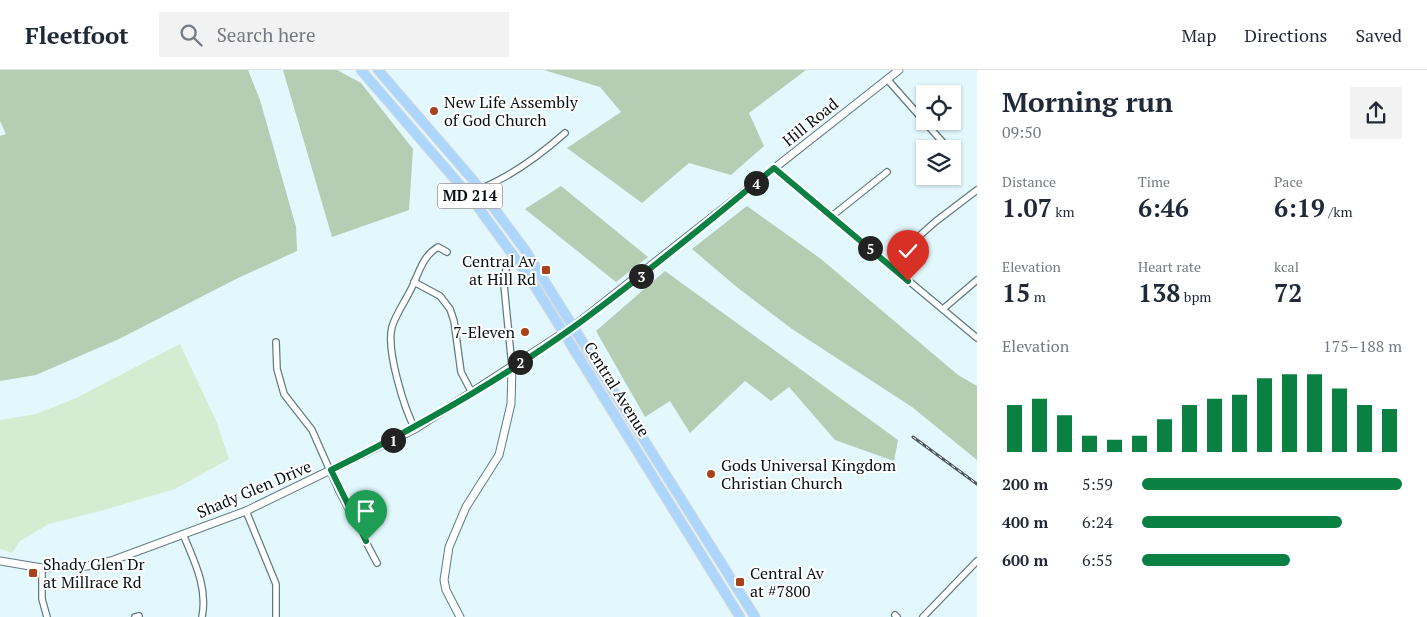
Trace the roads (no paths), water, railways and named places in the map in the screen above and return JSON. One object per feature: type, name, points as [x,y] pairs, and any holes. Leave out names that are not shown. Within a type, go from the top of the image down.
[{"type":"main road","name":"Central Avenue","points":[[360,70],[472,199],[530,277],[740,617]]},
{"type":"main road","name":"Central Avenue","points":[[378,70],[480,188],[525,250],[755,617]]},
{"type":"street","name":"Hill Road","points":[[574,326],[899,70]]},
{"type":"street","points":[[887,79],[941,140]]},
{"type":"street","points":[[480,188],[494,184],[519,170],[565,132]]},
{"type":"street","points":[[774,168],[977,338]]},
{"type":"street","points":[[832,216],[887,172]]},
{"type":"street","points":[[889,263],[935,222],[977,190]]},
{"type":"street","points":[[415,429],[404,406],[391,335],[395,320],[430,252],[438,247],[447,252]]},
{"type":"street","points":[[460,617],[446,590],[444,580],[449,547],[466,507],[499,455],[511,404],[512,368],[504,285],[506,269]]},
{"type":"street","points":[[943,309],[977,280]]},
{"type":"street","points":[[414,282],[440,296],[450,309],[454,321],[461,372],[472,393]]},
{"type":"street","name":"Shady Glen Drive","points":[[0,561],[42,568],[100,563],[246,511],[415,429],[512,368],[574,326]]},
{"type":"street","points":[[276,342],[276,362],[280,385],[288,400],[312,430],[339,491],[377,563]]},
{"type":"street","points":[[246,511],[276,584],[276,617]]},
{"type":"street","points":[[183,534],[201,582],[203,597],[202,617]]},
{"type":"street","points":[[923,617],[977,561]]},
{"type":"street","points":[[42,568],[42,599],[46,617]]},
{"type":"railway","points":[[913,437],[977,484]]},
{"type":"place","name":"New Life Assembly of God Church","points":[[434,111]]},
{"type":"place","name":"Central Av at Hill Rd","points":[[546,270]]},
{"type":"place","name":"7-Eleven","points":[[525,332]]},
{"type":"place","name":"Gods Universal Kingdom Christian Church","points":[[711,474]]},
{"type":"place","name":"Shady Glen Dr at Millrace Rd","points":[[33,573]]},
{"type":"place","name":"Central Av at #7800","points":[[740,582]]}]
